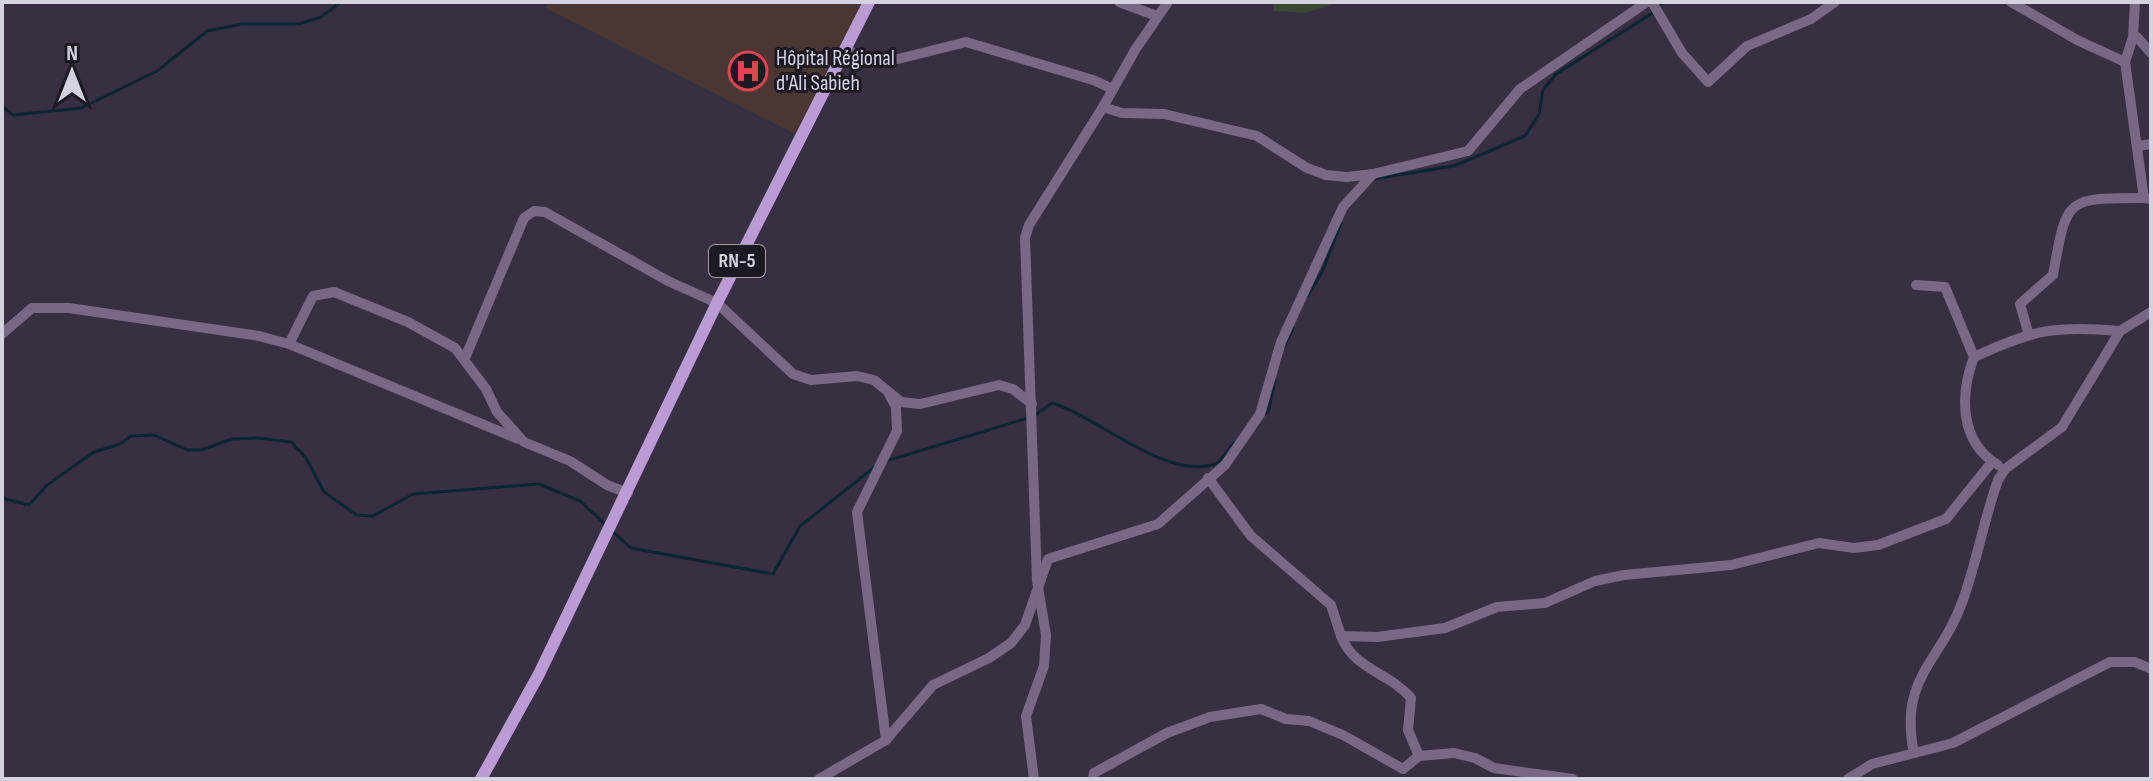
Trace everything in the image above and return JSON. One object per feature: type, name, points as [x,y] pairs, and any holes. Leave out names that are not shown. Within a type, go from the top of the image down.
[{"type":"main road","name":"RN-5","points":[[481,779],[503,744],[610,530],[717,303],[869,2]]},
{"type":"street","points":[[1119,2],[1157,16]]},
{"type":"street","points":[[1034,779],[1026,716],[1044,666],[1046,635],[1037,581],[1025,238],[1029,225],[1168,2]]},
{"type":"street","points":[[1103,107],[1122,113],[1164,114],[1257,136],[1307,168],[1326,175],[1347,177],[1373,174],[1468,151],[1520,89],[1650,2],[1682,53],[1708,82],[1747,46],[1811,19],[1835,2]]},
{"type":"street","points":[[2011,2],[2077,40],[2125,62]]},
{"type":"street","points":[[2028,332],[2020,304],[2053,275],[2059,237],[2068,211],[2090,198],[2148,199],[2125,62],[2133,37],[2135,2]]},
{"type":"street","points":[[2137,37],[2151,53]]},
{"type":"street","points":[[845,50],[877,60],[898,59],[966,42],[1093,80],[1113,89]]},
{"type":"street","points":[[2138,146],[2151,144]]},
{"type":"street","points":[[819,779],[886,740],[933,685],[989,658],[1011,643],[1025,625],[1037,581],[1048,559],[1158,524],[1245,441],[1260,414],[1274,362],[1294,309],[1343,207],[1373,174]]},
{"type":"street","points":[[465,358],[524,218],[534,211],[545,212],[668,281],[717,303],[793,374],[811,380],[857,376],[874,380],[901,402],[920,404],[999,385],[1013,389],[1032,404]]},
{"type":"street","points":[[1916,285],[1945,287],[1974,357],[1965,381],[1964,414],[1992,462],[2005,469]]},
{"type":"street","points":[[289,344],[313,296],[334,292],[408,322],[465,358],[497,412],[524,442]]},
{"type":"street","points":[[2,334],[32,308],[69,308],[259,336],[289,344],[570,461],[607,485],[628,493]]},
{"type":"street","points":[[1914,753],[1909,726],[1913,697],[1930,656],[1944,640],[1963,601],[1996,484],[2005,469],[2062,427],[2120,331],[2151,312]]},
{"type":"street","points":[[1974,357],[2028,332],[2064,327],[2120,331]]},
{"type":"street","points":[[886,740],[857,512],[897,431],[896,407],[888,392]]},
{"type":"street","points":[[1341,636],[1377,637],[1445,628],[1497,607],[1545,603],[1595,581],[1624,575],[1731,565],[1819,543],[1854,548],[1878,545],[1946,519],[1992,462]]},
{"type":"street","points":[[1208,478],[1251,536],[1331,605],[1348,653],[1403,689],[1411,698],[1408,730],[1419,756]]},
{"type":"street","points":[[1848,779],[1872,764],[1963,739],[2110,662],[2135,662],[2151,669]]},
{"type":"street","points":[[1093,779],[1094,773],[1167,733],[1210,717],[1261,709],[1286,719],[1309,721],[1343,735],[1402,774],[1419,756],[1454,753],[1494,768],[1573,779]]},
{"type":"shaded area","name":"Hôpital Régional d'Ali Sabieh","points":[[550,2],[862,2],[795,134],[545,8]]},
{"type":"green space","points":[[1273,2],[1338,2],[1306,13],[1274,11]]},
{"type":"waterway","points":[[2,106],[13,115],[81,108],[157,71],[207,31],[242,24],[299,24],[321,17],[341,2]]},
{"type":"waterway","points":[[1373,179],[1454,166],[1525,136],[1539,114],[1543,90],[1556,74],[1651,14],[1664,2]]},
{"type":"waterway","points":[[1308,296],[1323,270],[1341,223]]},
{"type":"waterway","points":[[1284,347],[1293,328]]},
{"type":"waterway","points":[[1265,414],[1275,381]]},
{"type":"waterway","points":[[1035,415],[1052,403],[1156,456],[1198,467],[1218,463],[1234,443]]},
{"type":"waterway","points":[[886,461],[1028,418]]},
{"type":"waterway","points":[[2,498],[29,505],[47,485],[94,452],[120,444],[131,436],[154,435],[187,450],[201,450],[232,439],[257,438],[291,442],[306,458],[324,492],[357,515],[373,516],[413,494],[539,484],[580,501],[606,525]]},
{"type":"waterway","points":[[611,530],[631,548],[773,574],[800,526],[876,466]]},
{"type":"place","name":"Hôpital Régional d'Ali Sabieh","points":[[748,71]]}]
